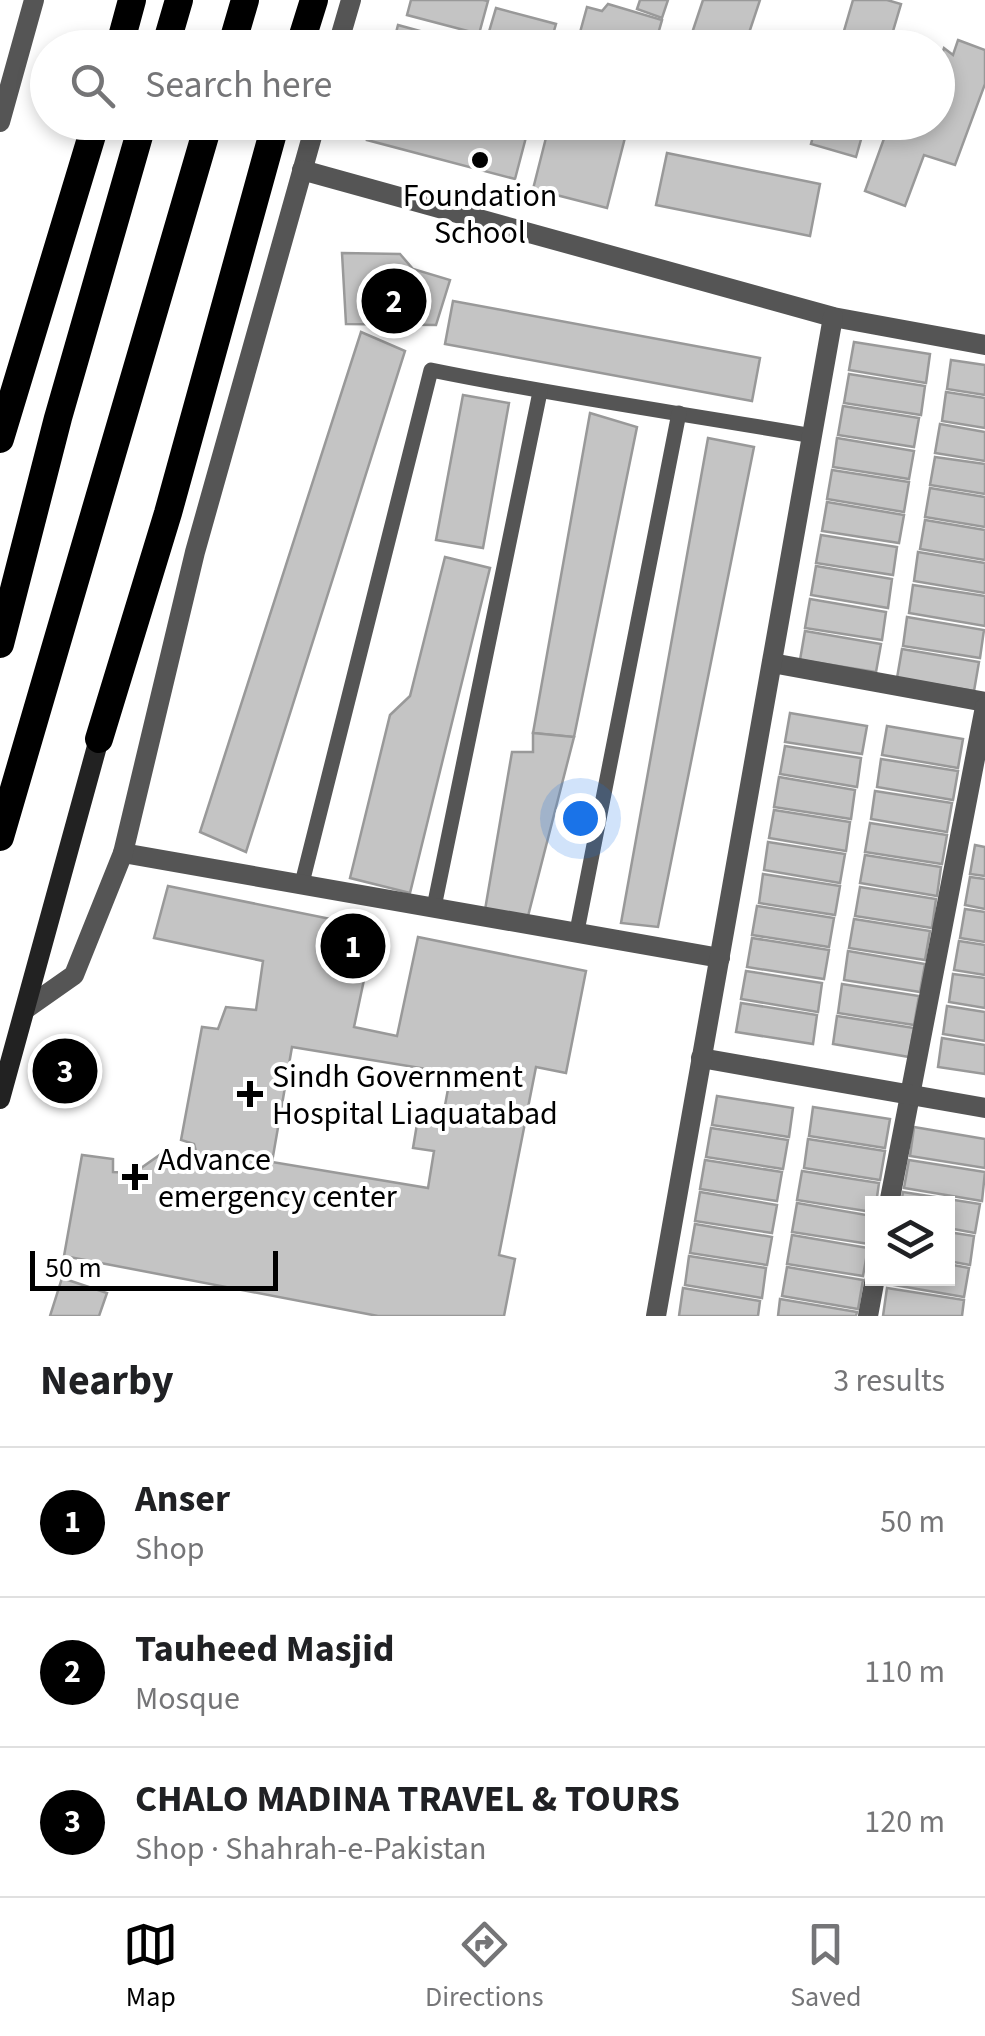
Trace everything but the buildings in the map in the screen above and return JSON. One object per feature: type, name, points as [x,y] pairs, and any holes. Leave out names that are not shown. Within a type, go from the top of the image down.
[{"type":"highway","points":[[123,30],[132,0]]},
{"type":"highway","points":[[170,30],[178,0]]},
{"type":"highway","points":[[236,30],[245,0]]},
{"type":"highway","points":[[305,30],[314,0]]},
{"type":"highway","points":[[0,440],[91,140]]},
{"type":"highway","points":[[0,644],[58,418],[138,140]]},
{"type":"highway","points":[[0,838],[204,140]]},
{"type":"highway","points":[[99,739],[168,513],[271,140]]},
{"type":"main road","points":[[0,1099],[99,739]]},
{"type":"street","points":[[0,122],[34,0]]},
{"type":"street","points":[[343,30],[351,0]]},
{"type":"street","points":[[27,1008],[74,975],[124,853],[195,552],[311,140]]},
{"type":"street","points":[[302,170],[833,316],[985,345]]},
{"type":"street","points":[[656,1316],[833,316]]},
{"type":"street","points":[[772,663],[985,705],[890,1196]]},
{"type":"street","points":[[124,853],[720,958]]},
{"type":"street","points":[[702,1058],[985,1108]]},
{"type":"street","points":[[868,1316],[874,1286]]},
{"type":"lane","points":[[302,884],[432,370],[540,392],[813,436]]},
{"type":"lane","points":[[434,907],[540,392]]},
{"type":"lane","points":[[577,931],[680,413]]},
{"type":"place","name":"Foundation School","points":[[480,160]]},
{"type":"place","name":"Tauheed Masjid","points":[[394,301]]},
{"type":"place","name":"Anser","points":[[353,946]]},
{"type":"place","name":"CHALO MADINA TRAVEL & TOURS","points":[[65,1071]]},
{"type":"place","name":"Sindh Government Hospital Liaquatabad","points":[[250,1094]]},
{"type":"place","name":"Advance emergency center","points":[[135,1177]]}]
